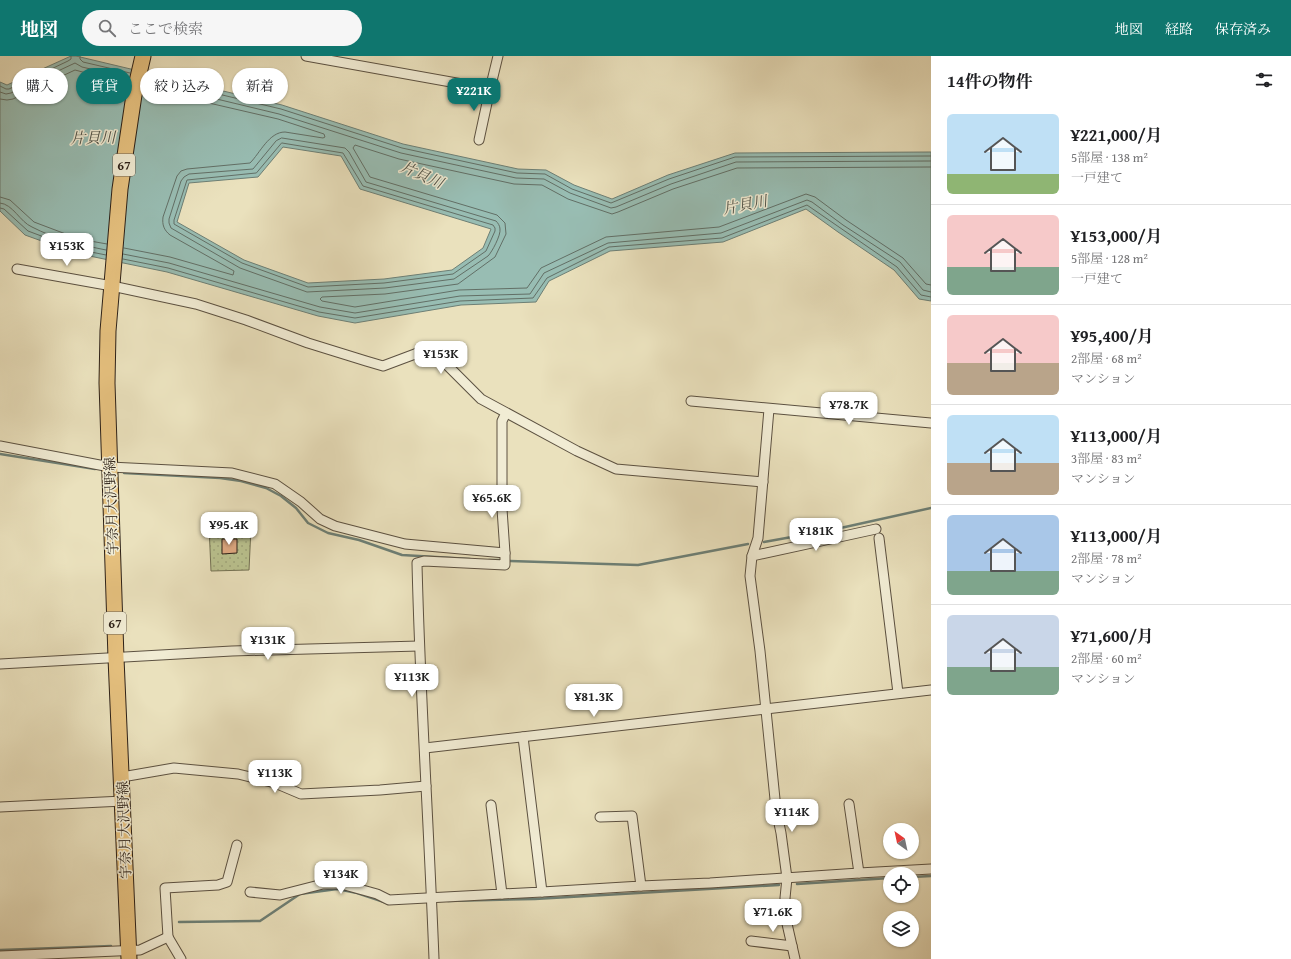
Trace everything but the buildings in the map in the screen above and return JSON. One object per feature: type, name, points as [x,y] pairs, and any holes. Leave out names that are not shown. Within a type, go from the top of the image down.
[{"type":"main road","name":"宇奈月大沢野線","points":[[129,954],[116,658],[110,467],[108,331],[120,189],[134,95],[143,56]]},
{"type":"street","points":[[306,56],[490,89]]},
{"type":"street","points":[[479,140],[498,56]]},
{"type":"street","points":[[17,269],[112,281],[196,304],[246,320],[308,343],[383,366],[429,348],[481,399],[577,451],[616,469],[763,482]]},
{"type":"street","points":[[691,400],[769,409],[931,423]]},
{"type":"street","points":[[769,409],[758,538],[752,556],[750,576],[760,651],[776,809],[784,848],[787,878],[785,915],[795,959]]},
{"type":"street","points":[[434,959],[419,646],[417,563],[505,565],[502,509],[502,421],[506,413]]},
{"type":"street","points":[[0,446],[110,467],[232,473],[275,484],[301,502],[320,519],[341,528],[404,544],[505,552]]},
{"type":"street","points":[[752,556],[876,529]]},
{"type":"street","points":[[879,538],[898,693]]},
{"type":"street","points":[[0,664],[232,651],[419,646]]},
{"type":"street","points":[[425,748],[931,690]]},
{"type":"street","points":[[523,737],[542,892]]},
{"type":"street","points":[[122,777],[174,768],[238,774],[275,783],[301,794],[426,786]]},
{"type":"street","points":[[0,808],[123,801]]},
{"type":"street","points":[[849,804],[858,873]]},
{"type":"street","points":[[491,805],[502,894]]},
{"type":"street","points":[[600,817],[632,816],[641,886]]},
{"type":"street","points":[[181,959],[168,936],[164,888],[218,885],[227,882],[237,845]]},
{"type":"street","points":[[250,892],[280,895],[323,884],[342,884],[371,892],[390,900],[432,899],[931,869]]},
{"type":"street","points":[[0,956],[129,954],[168,936]]},
{"type":"street","points":[[751,941],[792,946]]},
{"type":"green space","points":[[209,526],[251,528],[249,570],[211,571]]},
{"type":"water","name":"片貝川","points":[[71,56],[76,56],[126,68],[76,68],[76,104],[132,104],[132,69],[140,71],[140,104],[224,104],[224,91],[232,93],[232,104],[278,104],[403,144],[518,169],[546,170],[574,185],[612,199],[668,175],[735,153],[931,152],[931,301],[919,299],[894,270],[806,209],[723,242],[610,251],[549,281],[536,302],[461,305],[355,323],[318,316],[167,272],[75,253],[25,235],[0,211],[0,82],[7,85],[12,83],[12,104],[68,104],[68,68],[45,68]],"holes":[[[283,147],[341,156],[360,189],[491,229],[483,248],[452,270],[384,279],[308,283],[244,260],[177,222],[189,183],[258,177]]]},
{"type":"waterway","points":[[0,454],[95,469]]},
{"type":"waterway","points":[[124,473],[220,478],[241,481],[266,488],[281,496],[296,508],[308,523],[328,533],[359,540],[402,555],[470,559]]},
{"type":"waterway","points":[[764,542],[836,529],[931,508]]},
{"type":"waterway","points":[[510,561],[638,565],[748,544]]},
{"type":"waterway","points":[[489,560],[502,560]]},
{"type":"waterway","points":[[919,877],[931,876]]},
{"type":"waterway","points":[[797,884],[883,878]]},
{"type":"waterway","points":[[448,901],[535,899],[779,885]]},
{"type":"waterway","points":[[179,922],[260,921],[300,894],[337,889],[357,893],[384,902]]},
{"type":"waterway","points":[[0,950],[111,946]]}]
